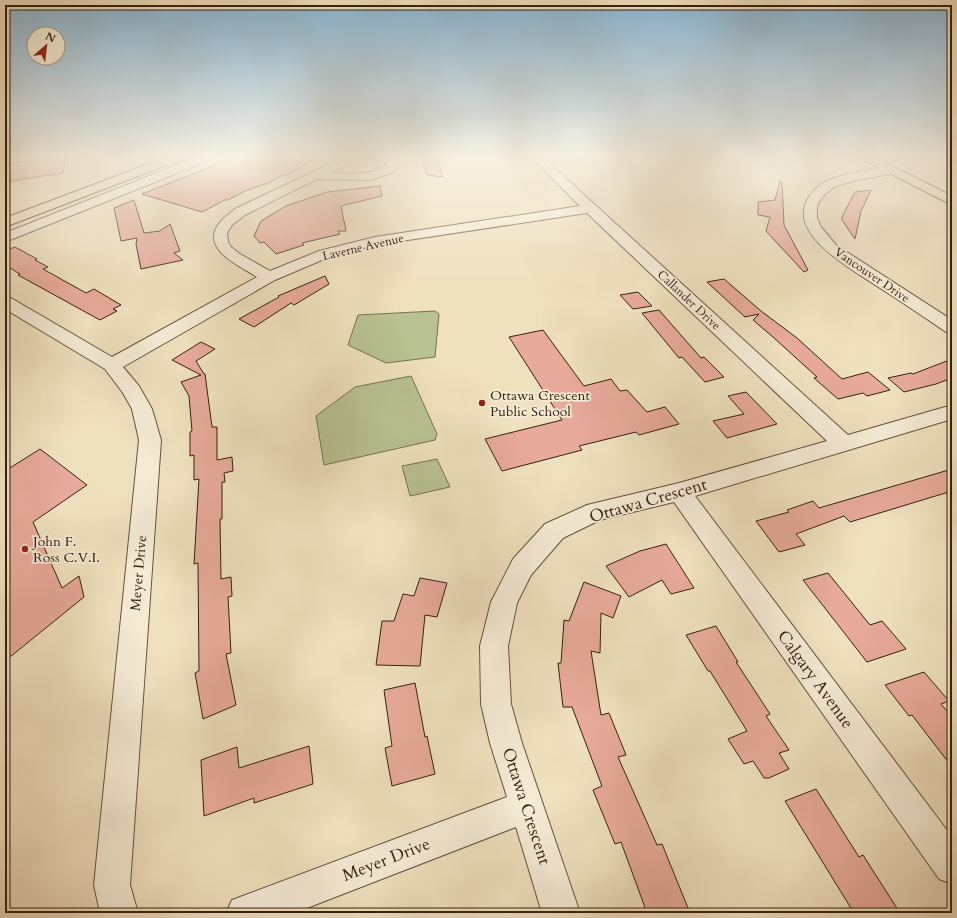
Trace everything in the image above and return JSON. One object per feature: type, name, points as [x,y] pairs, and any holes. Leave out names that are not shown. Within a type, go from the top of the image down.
[{"type":"main road","points":[[5,223],[68,199]]},
{"type":"street","points":[[5,238],[103,199]]},
{"type":"street","points":[[267,199],[231,217],[220,230],[220,243],[232,256],[268,277]]},
{"type":"street","name":"Callander Drive","points":[[579,199],[843,444]]},
{"type":"street","name":"Vancouver Drive","points":[[816,199],[810,207],[810,218],[815,228],[831,248],[952,328]]},
{"type":"street","name":"Laverne Avenue","points":[[112,365],[268,277],[324,254],[375,241],[590,209]]},
{"type":"street","name":"Meyer Drive","points":[[5,302],[112,365],[132,390],[142,409],[150,440],[112,885],[119,913]]},
{"type":"street","name":"Ottawa Crescent","points":[[561,913],[506,743],[496,704],[494,646],[504,602],[522,567],[554,531],[595,512],[679,492],[952,412]]},
{"type":"street","name":"Calgary Avenue","points":[[679,492],[952,866]]},
{"type":"street","name":"Meyer Drive","points":[[244,913],[527,806]]},
{"type":"green space","points":[[435,311],[439,314],[435,357],[386,363],[348,345],[358,315]]},
{"type":"green space","points":[[411,376],[437,434],[435,440],[324,465],[316,416],[355,387]]},
{"type":"green space","points":[[437,459],[450,487],[410,496],[402,466]]},
{"type":"building","points":[[158,199],[230,199],[202,212]]},
{"type":"building","points":[[307,199],[370,199],[341,206],[346,231],[338,231],[340,234],[302,243],[304,245],[276,254],[264,242],[260,243],[254,236],[261,221],[286,206]]},
{"type":"building","points":[[783,199],[784,225],[808,270],[804,272],[766,231],[770,217],[758,215],[758,202]]},
{"type":"building","points":[[851,199],[867,199],[861,211],[855,239],[842,220],[842,217]]},
{"type":"building","points":[[134,200],[144,233],[160,231],[170,224],[180,251],[174,253],[183,260],[141,269],[136,244],[137,238],[121,241],[114,208]]},
{"type":"building","points":[[15,247],[48,267],[43,269],[86,293],[94,289],[121,305],[113,309],[117,311],[100,320],[18,275],[20,274],[5,265],[5,251]]},
{"type":"building","points":[[325,276],[329,284],[294,305],[291,303],[254,327],[239,319],[279,297],[278,296]]},
{"type":"building","points":[[724,279],[761,311],[797,338],[842,379],[868,372],[890,390],[867,396],[863,393],[838,399],[814,378],[817,377],[753,320],[759,314],[745,317],[707,282]]},
{"type":"building","points":[[638,292],[652,306],[633,309],[620,295]]},
{"type":"building","points":[[659,310],[701,358],[704,357],[724,377],[705,382],[682,357],[679,358],[642,313]]},
{"type":"building","points":[[543,330],[584,386],[611,379],[620,391],[627,390],[647,412],[665,407],[679,424],[639,435],[636,432],[579,446],[582,450],[502,471],[485,439],[562,420],[509,337]]},
{"type":"building","points":[[201,342],[215,349],[196,361],[205,374],[212,427],[217,427],[217,460],[232,457],[233,471],[224,473],[225,482],[222,482],[222,519],[220,519],[221,579],[231,577],[232,596],[228,597],[231,653],[226,654],[236,705],[203,719],[195,673],[199,671],[198,563],[194,564],[199,479],[194,480],[194,455],[190,456],[190,432],[192,431],[189,396],[181,382],[201,375],[172,360]]},
{"type":"building","points":[[952,359],[952,378],[936,384],[904,392],[888,378],[911,373],[913,374]]},
{"type":"building","points":[[746,392],[777,424],[727,438],[713,421],[744,414],[728,396]]},
{"type":"building","name":"John F. Ross C.V.I.","points":[[40,449],[87,485],[33,522],[62,588],[79,576],[84,597],[5,661],[5,471]]},
{"type":"building","points":[[952,469],[952,491],[850,522],[844,516],[796,534],[805,545],[779,552],[756,521],[789,512],[787,510],[813,501],[819,508]]},
{"type":"building","points":[[666,544],[694,588],[671,594],[662,580],[629,597],[606,566],[640,551]]},
{"type":"building","points":[[828,573],[870,625],[882,621],[906,649],[867,662],[803,580]]},
{"type":"building","points":[[420,578],[447,583],[437,617],[425,615],[420,666],[376,665],[382,621],[394,621],[403,594],[414,596]]},
{"type":"building","points":[[584,582],[621,596],[613,618],[601,613],[600,653],[591,651],[601,715],[609,713],[626,755],[618,757],[657,845],[662,844],[690,913],[647,913],[621,842],[615,844],[593,790],[602,786],[572,707],[563,707],[558,663],[561,663],[564,620],[569,621]]},
{"type":"building","points":[[716,626],[738,662],[736,662],[770,714],[766,716],[789,750],[779,753],[789,769],[769,778],[764,778],[753,761],[744,764],[728,739],[747,731],[686,635]]},
{"type":"building","points":[[924,672],[949,701],[941,704],[952,717],[952,767],[912,715],[909,716],[885,685]]},
{"type":"building","points":[[415,683],[425,737],[427,736],[435,774],[392,786],[385,748],[392,746],[384,690]]},
{"type":"building","points":[[309,746],[313,784],[254,803],[254,798],[204,816],[201,760],[237,747],[239,768]]},
{"type":"building","points":[[816,789],[859,857],[863,855],[900,913],[854,913],[785,801]]},
{"type":"place","name":"Ottawa Crescent Public School","points":[[482,403]]},
{"type":"place","name":"John F. Ross C.V.I.","points":[[25,549]]}]
